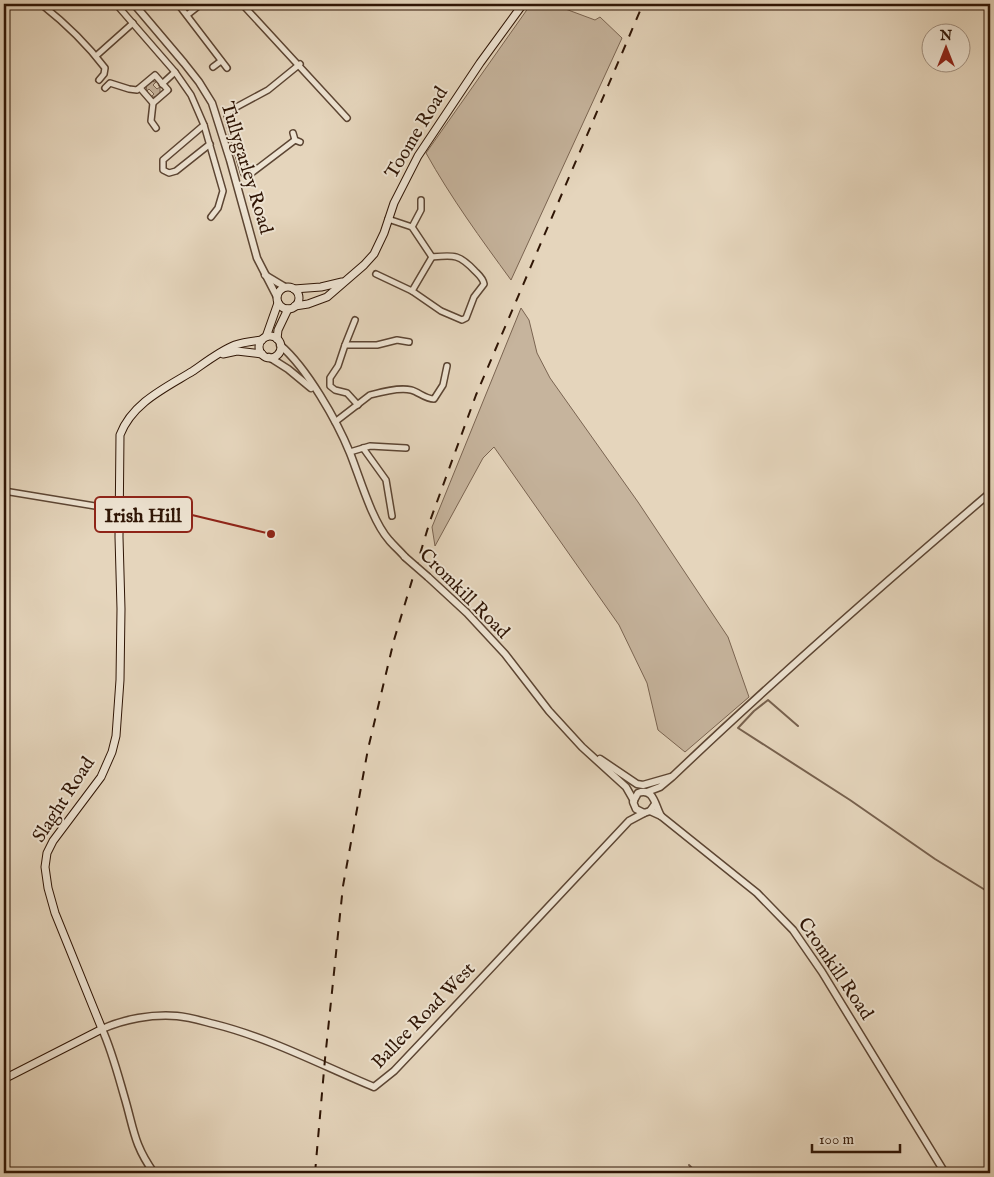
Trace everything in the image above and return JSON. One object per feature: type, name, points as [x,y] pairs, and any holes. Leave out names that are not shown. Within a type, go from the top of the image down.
[{"type":"main road","name":"Toome Road","points":[[291,307],[308,304],[327,297],[374,254],[384,233],[394,203],[418,156],[480,63],[524,4]]},
{"type":"main road","name":"Toome Road","points":[[294,289],[321,287],[345,280]]},
{"type":"main road","points":[[285,287],[294,289],[298,297],[278,330],[278,353],[274,356],[265,356],[259,348],[278,300],[279,292],[285,287]]},
{"type":"main road","points":[[278,300],[282,307],[291,307]]},
{"type":"main road","points":[[264,338],[270,336],[278,342]]},
{"type":"main road","name":"Slaght Road","points":[[102,1029],[53,908],[45,867],[47,853],[53,841],[101,777],[112,752],[116,736],[122,610],[119,510],[120,435],[124,424],[135,410],[163,388],[236,345],[264,338]]},
{"type":"main road","name":"Slaght Road","points":[[218,355],[237,351],[265,356]]},
{"type":"main road","points":[[4,1079],[102,1029]]},
{"type":"street","points":[[41,4],[69,27],[96,56],[105,68],[104,74],[99,80]]},
{"type":"street","points":[[116,4],[175,72],[191,95],[204,125],[223,191],[218,208],[211,217]]},
{"type":"street","name":"Tullygarley Road","points":[[134,4],[199,82],[212,103],[257,258],[278,300]]},
{"type":"street","points":[[178,4],[227,68]]},
{"type":"street","points":[[187,15],[201,4]]},
{"type":"street","points":[[242,4],[300,64],[347,118]]},
{"type":"street","points":[[96,56],[133,23]]},
{"type":"street","points":[[213,67],[221,61]]},
{"type":"street","points":[[293,132],[297,141],[249,175],[244,174],[227,115],[229,111],[268,90],[300,64]]},
{"type":"street","points":[[162,84],[175,72]]},
{"type":"street","points":[[105,88],[110,83],[129,89],[140,88],[155,75],[168,90],[153,103],[151,121],[156,128]]},
{"type":"street","points":[[140,88],[153,103]]},
{"type":"street","points":[[204,125],[163,160],[163,170],[170,173],[176,171],[210,144]]},
{"type":"street","points":[[412,227],[421,210],[421,200]]},
{"type":"street","points":[[388,219],[412,227],[432,257]]},
{"type":"street","points":[[376,274],[412,292],[455,318],[462,320],[467,316],[474,297],[483,286],[482,278],[466,260],[458,256],[432,257]]},
{"type":"street","points":[[412,292],[432,257]]},
{"type":"street","points":[[266,275],[285,287]]},
{"type":"street","points":[[355,320],[338,366],[329,383],[333,389],[347,393],[358,405]]},
{"type":"street","points":[[345,345],[377,345],[394,340],[409,342]]},
{"type":"street","name":"Cromkill Road","points":[[278,342],[303,370],[335,422],[350,452],[376,517],[388,539],[405,557],[467,613],[549,711],[588,753],[626,787],[634,804]]},
{"type":"street","name":"Cromkill Road","points":[[265,356],[296,374],[319,396]]},
{"type":"street","points":[[335,422],[370,395],[408,390],[429,399],[434,399],[443,384],[447,366]]},
{"type":"street","points":[[350,452],[370,446],[406,448]]},
{"type":"street","points":[[363,448],[386,480],[392,516]]},
{"type":"street","points":[[4,491],[119,510]]},
{"type":"street","points":[[660,788],[636,796],[634,804],[638,811],[647,812],[655,802],[660,788],[826,635],[990,492]]},
{"type":"street","points":[[588,753],[596,755],[627,779],[637,784],[643,785],[672,777]]},
{"type":"street","name":"Cromkill Road","points":[[626,787],[644,792]]},
{"type":"street","points":[[644,792],[653,796],[655,802]]},
{"type":"street","name":"Cromkill Road","points":[[655,802],[661,816]]},
{"type":"street","name":"Ballee Road West","points":[[629,821],[634,804]]},
{"type":"street","name":"Cromkill Road","points":[[647,812],[661,816],[757,893],[793,930],[822,972],[945,1173]]},
{"type":"street","name":"Ballee Road West","points":[[102,1029],[123,1021],[166,1016],[186,1018],[238,1030],[374,1087],[394,1071],[629,821],[647,812]]},
{"type":"street","name":"Slaght Road","points":[[102,1029],[126,1101],[135,1140],[140,1152],[154,1173]]},
{"type":"shaded area","points":[[531,4],[552,4],[595,20],[600,17],[622,38],[511,280],[456,202],[426,153]]},
{"type":"shaded area","points":[[150,81],[156,82],[153,85],[157,89],[160,87],[160,93],[157,97],[151,97],[154,94],[149,89],[147,91],[146,85]]},
{"type":"shaded area","points":[[521,308],[529,320],[537,353],[550,378],[638,502],[728,637],[749,697],[685,752],[658,730],[647,683],[619,625],[494,447],[483,458],[435,546],[432,527]]},
{"type":"waterway","points":[[798,726],[768,700],[754,711],[738,728],[850,800],[935,859],[990,893]]},
{"type":"waterway","points":[[689,1165],[697,1173]]},
{"type":"railway","points":[[315,1173],[343,886],[368,749],[394,640],[430,521],[476,395],[643,4]]},
{"type":"place","name":"Irish Hill","points":[[271,534]]}]
